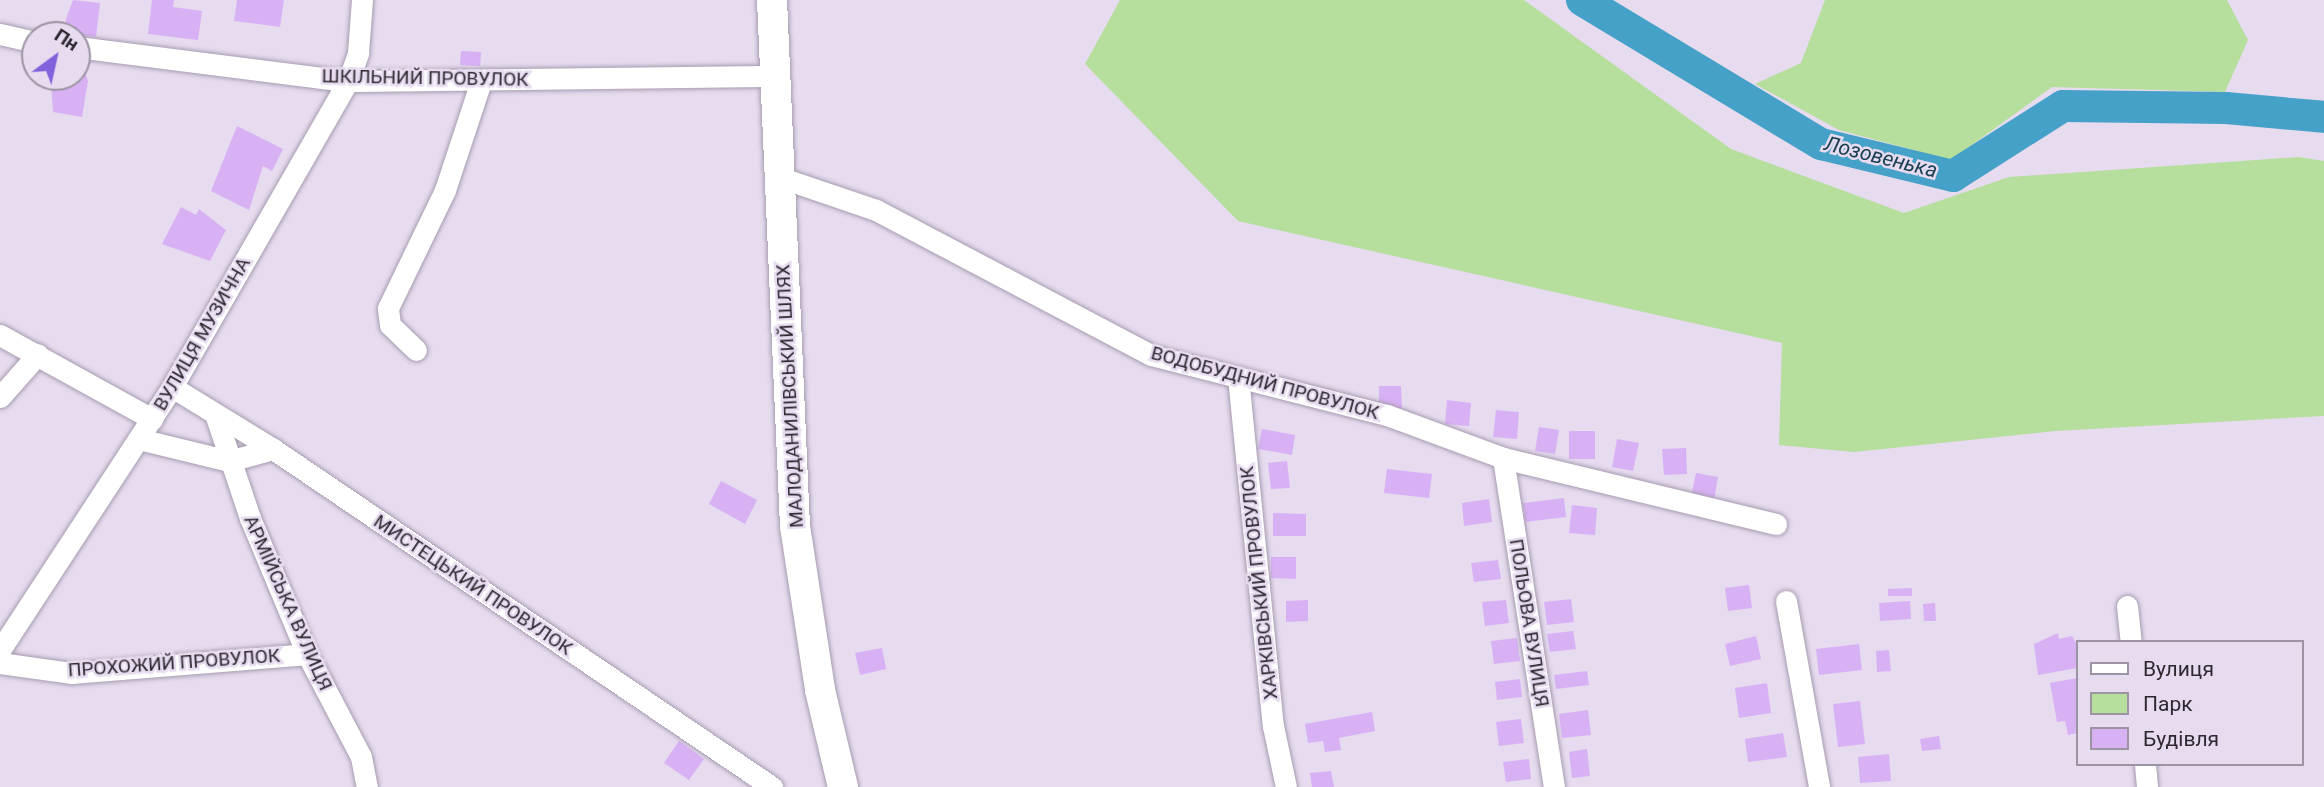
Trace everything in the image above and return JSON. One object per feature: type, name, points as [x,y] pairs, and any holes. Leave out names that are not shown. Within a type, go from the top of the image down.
[{"type":"main road","name":"МАЛОДАНИЛІВСЬКИЙ ШЛЯХ","points":[[772,0],[795,526],[820,690],[843,787]]},
{"type":"street","name":"ВУЛИЦЯ МУЗИЧНА","points":[[0,650],[173,387],[348,81],[358,53],[362,0]]},
{"type":"street","points":[[0,34],[21,39]]},
{"type":"street","name":"ШКІЛЬНИЙ ПРОВУЛОК","points":[[91,49],[348,81],[775,76]]},
{"type":"street","points":[[416,350],[390,325],[388,308],[445,190],[481,81]]},
{"type":"street","name":"ВОДОБУДНИЙ ПРОВУЛОК","points":[[779,177],[876,210],[1151,355],[1387,415],[1503,458],[1776,524]]},
{"type":"street","points":[[0,335],[152,419]]},
{"type":"street","points":[[0,397],[38,354]]},
{"type":"street","name":"ХАРКІВСЬКИЙ ПРОВУЛОК","points":[[1238,377],[1273,726],[1286,787]]},
{"type":"street","name":"МИСТЕЦЬКИЙ ПРОВУЛОК","points":[[173,387],[216,417],[273,449],[772,787]]},
{"type":"street","name":"АРМІЙСЬКА ВУЛИЦЯ","points":[[216,417],[229,461],[307,654],[360,757],[367,787]]},
{"type":"street","points":[[139,439],[229,461],[273,449]]},
{"type":"street","name":"ПОЛЬОВА ВУЛИЦЯ","points":[[1503,458],[1554,787]]},
{"type":"street","points":[[1786,601],[1819,787]]},
{"type":"street","points":[[2127,606],[2131,640]]},
{"type":"street","name":"ПРОХОЖИЙ ПРОВУЛОК","points":[[0,663],[72,673],[307,654]]},
{"type":"street","points":[[2145,766],[2147,787]]},
{"type":"green space","points":[[1120,0],[1524,0],[1731,149],[1904,213],[2009,177],[2299,157],[2324,161],[2324,416],[2055,431],[1854,452],[1779,445],[1782,343],[1238,221],[1085,64]]},
{"type":"green space","points":[[1825,0],[2227,0],[2248,40],[2225,92],[2052,87],[1951,160],[1839,130],[1755,84],[1801,63]]},
{"type":"building","points":[[73,0],[100,3],[96,37],[91,36],[91,21],[65,21]]},
{"type":"building","points":[[152,0],[174,0],[173,7],[202,11],[198,40],[148,34]]},
{"type":"building","points":[[237,0],[284,0],[280,27],[234,21]]},
{"type":"building","points":[[461,51],[481,52],[480,66],[460,65]]},
{"type":"building","points":[[52,91],[86,91],[82,117],[53,112]]},
{"type":"building","points":[[237,126],[283,149],[272,171],[263,166],[249,210],[211,191]]},
{"type":"building","points":[[181,207],[196,215],[199,209],[226,230],[210,261],[162,244]]},
{"type":"building","points":[[1379,386],[1401,386],[1402,408],[1379,408]]},
{"type":"building","points":[[1447,400],[1471,403],[1469,426],[1445,424]]},
{"type":"building","points":[[1496,410],[1519,412],[1517,439],[1493,437]]},
{"type":"building","points":[[1539,427],[1559,430],[1555,454],[1535,451]]},
{"type":"building","points":[[1262,429],[1295,435],[1292,455],[1258,449]]},
{"type":"building","points":[[1569,431],[1595,431],[1595,459],[1569,459]]},
{"type":"building","points":[[1617,439],[1639,443],[1633,471],[1612,467]]},
{"type":"building","points":[[1686,448],[1687,474],[1664,475],[1662,449]]},
{"type":"building","points":[[1287,461],[1290,488],[1271,489],[1268,463]]},
{"type":"building","points":[[1387,469],[1432,474],[1429,498],[1384,493]]},
{"type":"building","points":[[1696,473],[1718,477],[1714,501],[1691,497]]},
{"type":"building","points":[[721,481],[757,500],[745,524],[709,504]]},
{"type":"building","points":[[1564,498],[1566,517],[1525,522],[1523,503]]},
{"type":"building","points":[[1489,499],[1492,522],[1464,526],[1462,503]]},
{"type":"building","points":[[1572,505],[1597,508],[1595,535],[1569,533]]},
{"type":"building","points":[[1273,513],[1306,514],[1306,536],[1273,536]]},
{"type":"building","points":[[1271,557],[1296,557],[1296,579],[1271,578]]},
{"type":"building","points":[[1498,560],[1501,579],[1474,582],[1471,563]]},
{"type":"building","points":[[1749,585],[1752,608],[1728,611],[1725,588]]},
{"type":"building","points":[[1912,588],[1912,596],[1888,596],[1888,589]]},
{"type":"building","points":[[1571,599],[1574,622],[1547,625],[1544,602]]},
{"type":"building","points":[[1308,600],[1308,621],[1286,622],[1286,601]]},
{"type":"building","points":[[1506,600],[1509,623],[1485,626],[1482,602]]},
{"type":"building","points":[[1910,601],[1911,619],[1880,621],[1879,603]]},
{"type":"building","points":[[1935,603],[1936,621],[1924,621],[1923,604]]},
{"type":"building","points":[[1573,631],[1576,649],[1550,652],[1547,634]]},
{"type":"building","points":[[2058,633],[2059,639],[2072,636],[2076,643],[2076,668],[2038,675],[2034,644]]},
{"type":"building","points":[[1756,636],[1761,659],[1730,666],[1725,644]]},
{"type":"building","points":[[1517,638],[1520,661],[1494,664],[1491,641]]},
{"type":"building","points":[[1859,644],[1862,670],[1819,675],[1816,649]]},
{"type":"building","points":[[882,648],[886,669],[860,675],[855,653]]},
{"type":"building","points":[[1889,650],[1891,671],[1877,672],[1876,651]]},
{"type":"building","points":[[1587,671],[1589,685],[1556,689],[1554,675]]},
{"type":"building","points":[[2076,678],[2076,733],[2068,735],[2065,721],[2057,722],[2050,683]]},
{"type":"building","points":[[1520,679],[1522,697],[1497,700],[1495,682]]},
{"type":"building","points":[[1767,683],[1771,713],[1739,718],[1735,688]]},
{"type":"building","points":[[1860,701],[1865,744],[1838,747],[1833,704]]},
{"type":"building","points":[[1588,710],[1591,735],[1562,738],[1559,714]]},
{"type":"building","points":[[1372,712],[1375,731],[1339,738],[1341,750],[1325,752],[1323,741],[1308,743],[1305,724]]},
{"type":"building","points":[[1521,719],[1524,743],[1499,746],[1496,722]]},
{"type":"building","points":[[1783,733],[1787,757],[1748,762],[1745,739]]},
{"type":"building","points":[[1939,736],[1941,749],[1922,751],[1920,739]]},
{"type":"building","points":[[679,741],[704,759],[689,780],[664,763]]},
{"type":"building","points":[[1587,749],[1590,776],[1572,778],[1569,752]]},
{"type":"building","points":[[1889,754],[1891,781],[1860,783],[1858,757]]},
{"type":"building","points":[[1529,759],[1531,779],[1506,782],[1503,762]]},
{"type":"building","points":[[1331,771],[1334,787],[1312,787],[1310,773]]},
{"type":"waterway","name":"Лозовенька","points":[[1582,0],[1821,144],[1953,176],[2063,106],[2226,108],[2324,117]]}]
